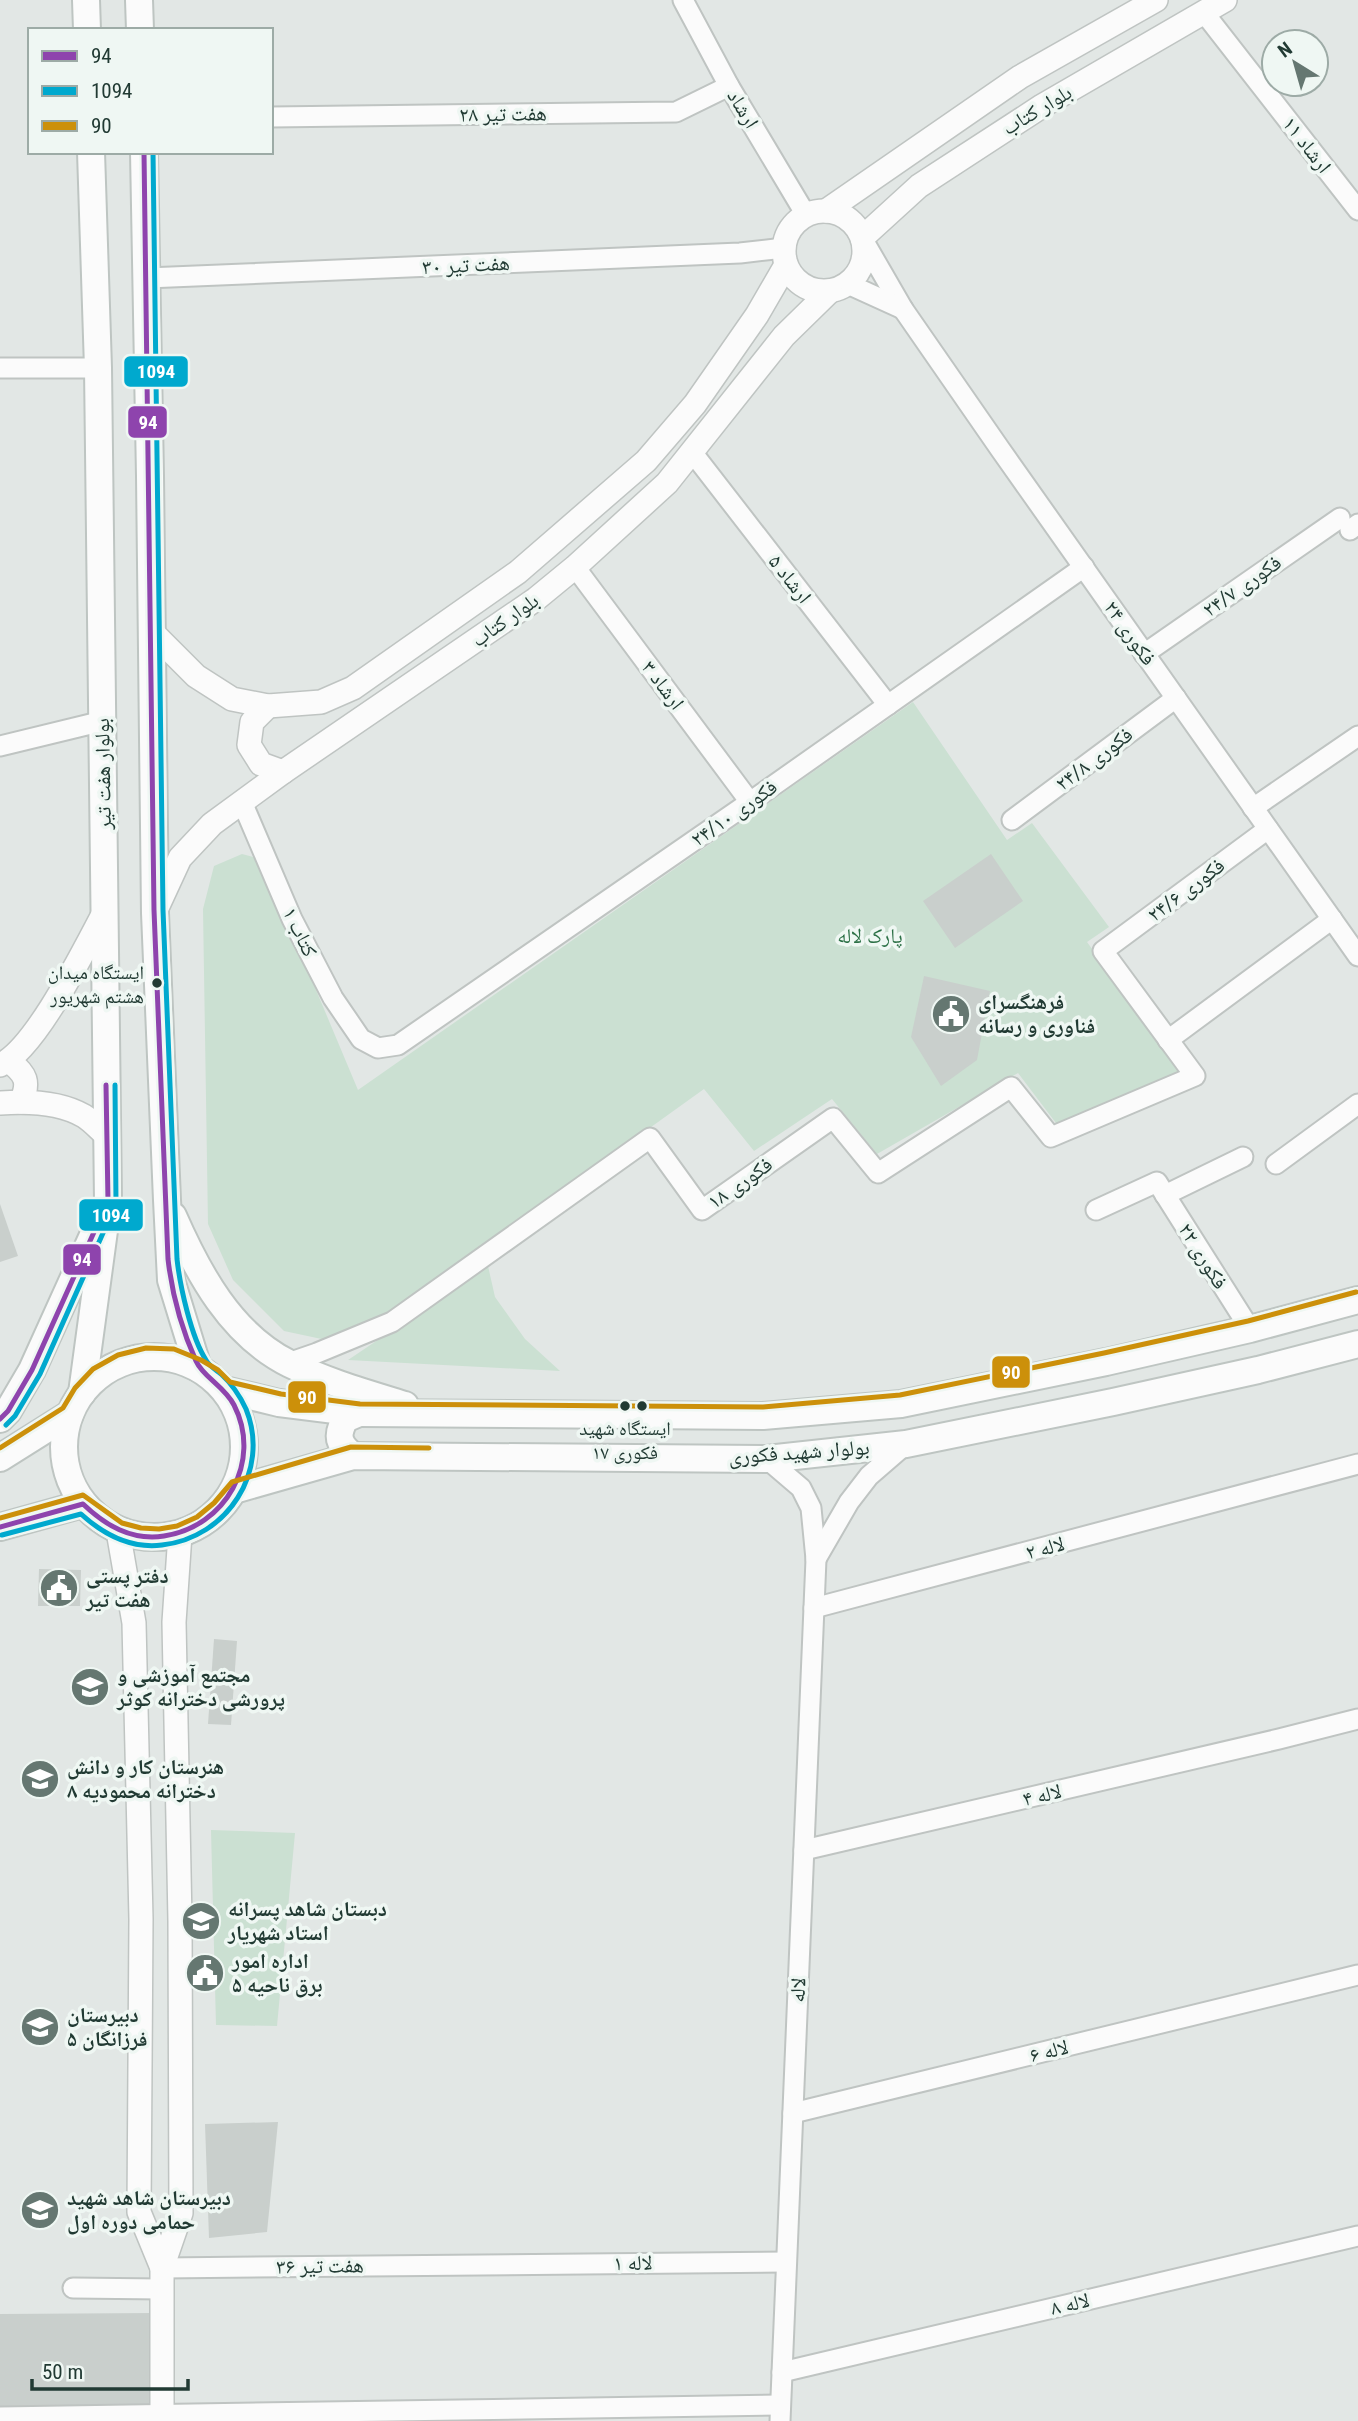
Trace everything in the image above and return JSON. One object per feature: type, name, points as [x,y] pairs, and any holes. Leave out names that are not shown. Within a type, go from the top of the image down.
[{"type":"main road","points":[[86,0],[87,28]]},
{"type":"main road","points":[[139,0],[140,28]]},
{"type":"main road","name":"بولوار هفت تیر","points":[[76,1403],[108,1200],[98,368],[91,154]]},
{"type":"main road","points":[[144,154],[155,913],[170,1280],[198,1367]]},
{"type":"main road","points":[[0,1419],[8,1411],[32,1370],[108,1200]]},
{"type":"main road","points":[[167,1200],[193,1262],[220,1303],[251,1337],[288,1363],[352,1389],[437,1414]]},
{"type":"main road","name":"بولوار شهید فکوری","points":[[225,1390],[279,1403],[359,1413],[763,1416],[889,1405],[1106,1362],[1250,1329],[1358,1300]]},
{"type":"main road","name":"بولوار شهید فکوری","points":[[234,1490],[353,1456],[767,1459],[906,1444],[1127,1399],[1258,1370],[1358,1344]]},
{"type":"main road","points":[[0,1458],[76,1403],[98,1376],[121,1363],[146,1357],[173,1358],[198,1367],[213,1377],[225,1390],[239,1413],[245,1439],[243,1465],[234,1490],[220,1509],[202,1524],[180,1534],[160,1538],[118,1531],[99,1519],[83,1504],[71,1484],[64,1460],[64,1436],[76,1403]]},
{"type":"main road","points":[[353,1456],[341,1447],[338,1432],[345,1419],[359,1413]]},
{"type":"main road","points":[[0,1527],[83,1504]]},
{"type":"street","name":"ارشاد","points":[[683,0],[729,86],[816,213]]},
{"type":"street","name":"بلوار کتاب","points":[[816,213],[1020,77],[1156,0]]},
{"type":"street","name":"بلوار کتاب","points":[[862,238],[919,186],[1042,106],[1225,0]]},
{"type":"street","name":"ارشاد ۱۱","points":[[1205,14],[1358,210]]},
{"type":"street","name":"هفت تیر ۲۸","points":[[273,117],[676,112],[729,86]]},
{"type":"street","points":[[839,288],[860,269],[864,254],[862,238],[855,225],[842,215],[816,213],[795,223],[788,235],[785,256],[796,280],[812,290],[839,288],[903,309]]},
{"type":"street","name":"فکوری ۲۴","points":[[862,238],[903,309],[1253,808],[1332,919],[1355,945]]},
{"type":"street","name":"هفت تیر ۳۰","points":[[147,278],[726,254],[785,256]]},
{"type":"street","name":"بلوار کتاب","points":[[152,632],[196,676],[232,699],[268,706],[321,702],[353,688],[518,572],[646,461],[695,404],[757,316],[785,256]]},
{"type":"street","name":"بلوار کتاب","points":[[155,913],[180,858],[212,824],[283,772],[536,599],[667,483],[784,336],[839,288]]},
{"type":"street","points":[[0,368],[98,368]]},
{"type":"street","name":"ارشاد ۵","points":[[692,452],[888,705]]},
{"type":"street","name":"فکوری ۲۴/۷","points":[[1144,654],[1349,524]]},
{"type":"street","name":"ارشاد ۳","points":[[575,567],[750,802]]},
{"type":"street","name":"فکوری ۲۴/۱۰","points":[[378,1048],[398,1045],[1084,567]]},
{"type":"street","name":"فکوری ۲۴/۸","points":[[1012,820],[1176,698]]},
{"type":"street","points":[[268,706],[252,722],[249,745],[261,764],[283,772]]},
{"type":"street","points":[[0,746],[103,721]]},
{"type":"street","points":[[1253,808],[1358,736]]},
{"type":"street","name":"کتاب ۱","points":[[242,802],[292,919],[333,998],[361,1039],[378,1048]]},
{"type":"street","name":"فکوری ۲۴/۶","points":[[1168,1040],[1103,951],[1268,829]]},
{"type":"street","points":[[10,1102],[26,1090],[25,1079],[20,1069],[4,1063],[39,1025],[64,988],[105,911]]},
{"type":"street","points":[[1168,1040],[1332,919]]},
{"type":"street","name":"فکوری ١٨","points":[[288,1363],[392,1322],[650,1138],[702,1210],[833,1118],[878,1173],[1011,1087],[1051,1137],[1195,1076],[1168,1040]]},
{"type":"street","points":[[10,1102],[64,1107],[84,1116],[106,1135]]},
{"type":"street","points":[[1276,1164],[1358,1104]]},
{"type":"street","points":[[1096,1210],[1161,1189],[1242,1157]]},
{"type":"street","name":"فکوری ۲۲","points":[[1161,1189],[1250,1329]]},
{"type":"street","name":"لاله","points":[[816,1559],[849,1502],[869,1476],[906,1444]]},
{"type":"street","name":"لاله","points":[[767,1459],[801,1488],[811,1508],[816,1559],[780,2413]]},
{"type":"street","name":"لاله ۲","points":[[814,1608],[1276,1488],[1358,1464]]},
{"type":"street","points":[[118,1531],[134,1623],[141,1919],[139,2212],[162,2278]]},
{"type":"street","points":[[162,2419],[162,2278],[181,2213],[180,1921],[174,1622],[180,1534]]},
{"type":"street","name":"لاله ۴","points":[[804,1850],[1279,1740],[1358,1719]]},
{"type":"street","points":[[141,1919],[180,1921]]},
{"type":"street","name":"لاله ۶","points":[[793,2113],[1358,1975]]},
{"type":"street","name":"لاله ۸","points":[[782,2372],[1358,2236]]},
{"type":"street","name":"لاله ۱","points":[[479,2265],[786,2262]]},
{"type":"street","name":"هفت تیر ۳۶","points":[[73,2288],[162,2278],[479,2265]]},
{"type":"street","points":[[0,2417],[162,2419],[495,2410],[780,2413]]},
{"type":"green space","name":"پارک لاله","points":[[913,702],[1007,840],[1032,823],[1109,927],[1087,942],[1181,1071],[1059,1127],[1018,1073],[877,1154],[832,1099],[754,1151],[704,1089],[388,1316],[331,1341],[284,1331],[233,1280],[208,1224],[203,909],[214,866],[242,854],[261,859],[358,1090]]},
{"type":"green space","points":[[488,1266],[495,1297],[525,1339],[560,1371],[348,1360]]},
{"type":"green space","points":[[211,1830],[295,1833],[277,2026],[216,2025]]},
{"type":"building","points":[[991,854],[1023,901],[955,948],[923,901]]},
{"type":"building","name":"فرهنگسرای فناوری و رسانه","points":[[924,976],[990,991],[977,1060],[941,1086],[911,1037]]},
{"type":"building","points":[[0,1204],[18,1256],[0,1262]]},
{"type":"building","name":"دفتر پستی هفت تیر","points":[[39,1569],[81,1570],[80,1606],[38,1606]]},
{"type":"building","points":[[214,1639],[237,1641],[231,1725],[208,1724]]},
{"type":"building","points":[[278,2122],[267,2232],[209,2238],[205,2124]]},
{"type":"building","points":[[154,2313],[153,2405],[0,2406],[0,2314]]},
{"type":"transit line","name":"94","points":[[0,1527],[83,1504],[100,1519],[130,1534],[152,1537],[186,1530],[205,1520],[221,1506],[233,1489],[241,1469],[244,1448],[242,1427],[234,1405],[225,1392],[199,1367],[191,1349],[175,1298],[168,1259],[154,910],[144,154]]},
{"type":"transit line","name":"1094","points":[[2,1535],[81,1514],[108,1534],[139,1545],[162,1545],[185,1540],[206,1530],[224,1515],[238,1498],[248,1477],[253,1455],[252,1432],[244,1404],[229,1382],[207,1362],[196,1338],[177,1259],[163,910],[153,154]]},
{"type":"transit line","name":"94","points":[[0,1419],[8,1411],[32,1370],[108,1201],[106,1085]]},
{"type":"transit line","name":"1094","points":[[6,1425],[15,1416],[40,1374],[116,1204],[115,1085]]},
{"type":"transit line","name":"90","points":[[0,1448],[63,1408],[75,1388],[93,1369],[118,1355],[146,1348],[174,1349],[218,1370],[230,1382],[281,1394],[360,1404],[763,1407],[900,1395],[1248,1321],[1356,1292]]},
{"type":"transit line","name":"90","points":[[0,1518],[83,1495],[122,1523],[159,1529],[177,1526],[197,1517],[214,1503],[232,1482],[351,1447],[429,1448]]},
{"type":"place","name":"ایستگاه میدان هشتم شهریور","points":[[157,983]]},
{"type":"place","name":"فرهنگسرای فناوری و رسانه","points":[[951,1014]]},
{"type":"place","name":"ایستگاه شهید فکوری ۱۷","points":[[625,1406]]},
{"type":"place","name":"دفتر پستی هفت تیر","points":[[59,1588]]},
{"type":"place","name":"مجتمع آموزشی و پرورشی دخترانه کوثر","points":[[90,1687]]},
{"type":"place","name":"هنرستان کار و دانش دخترانه محمودیه ۸","points":[[40,1779]]},
{"type":"place","name":"دبستان شاهد پسرانه استاد شهریار","points":[[201,1921]]},
{"type":"place","name":"اداره امور برق ناحیه ۵","points":[[205,1973]]},
{"type":"place","name":"دبیرستان فرزانگان ۵","points":[[40,2027]]},
{"type":"place","name":"دبیرستان شاهد شهید حمامی دوره اول","points":[[40,2210]]}]
